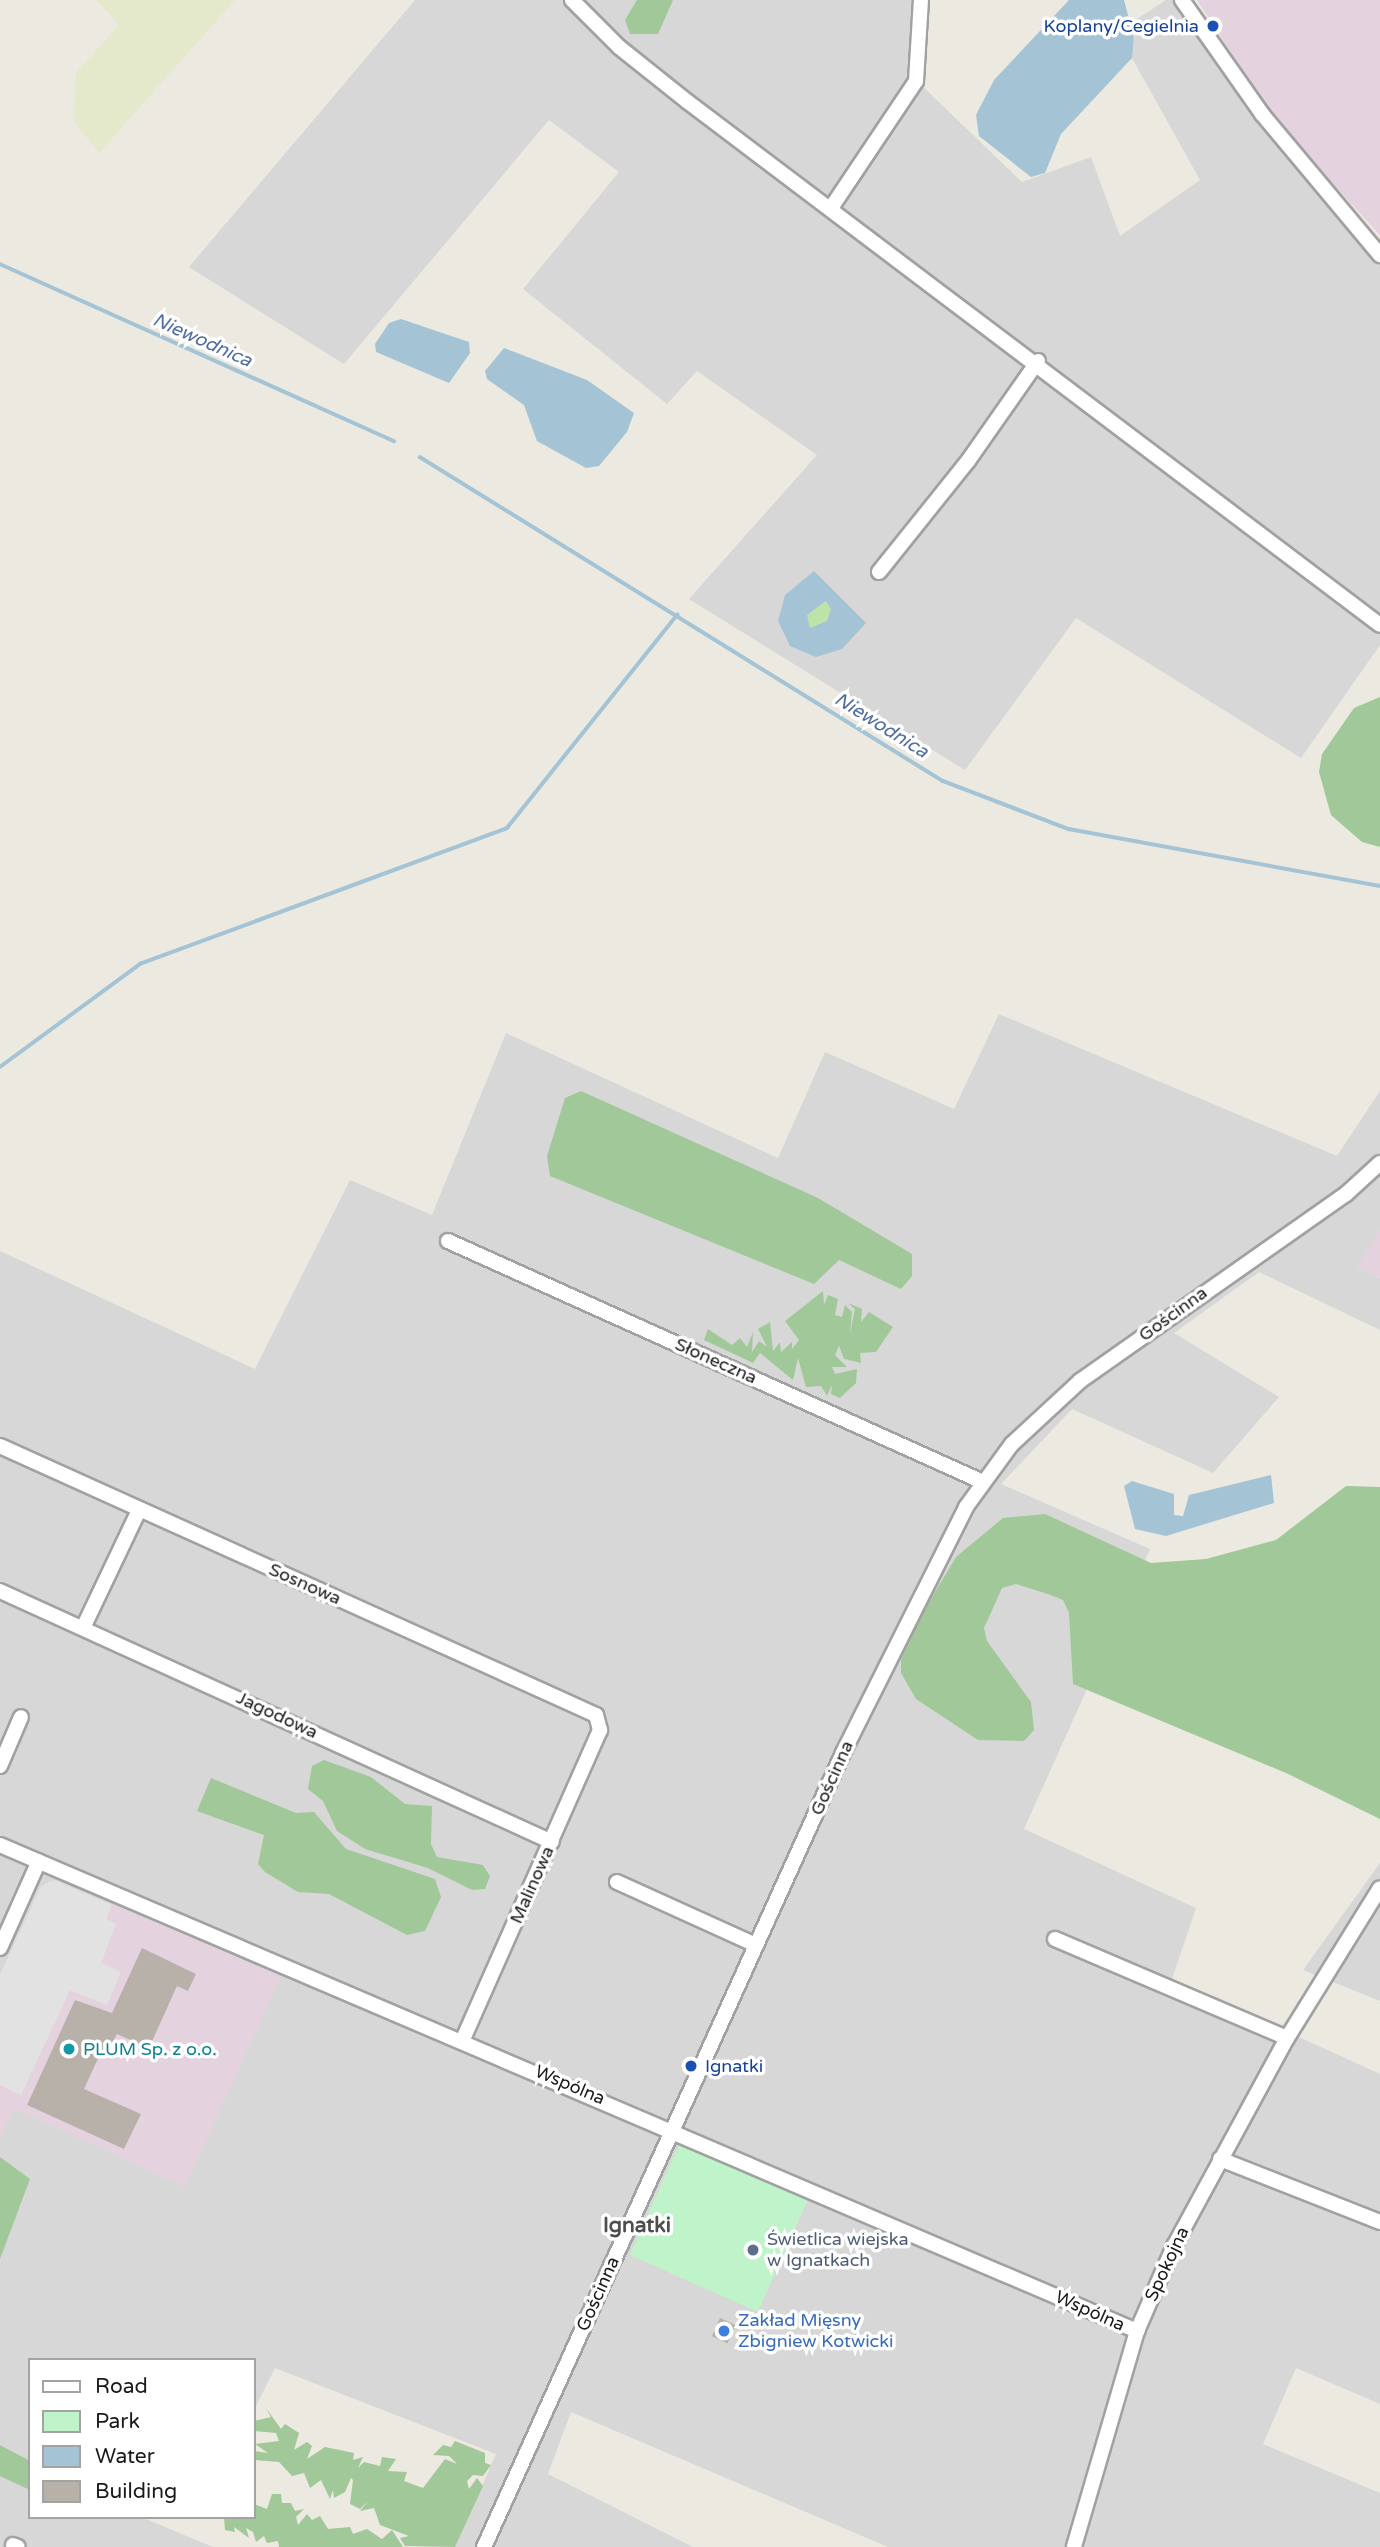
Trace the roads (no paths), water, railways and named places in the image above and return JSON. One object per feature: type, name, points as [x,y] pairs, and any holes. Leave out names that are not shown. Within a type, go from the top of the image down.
[{"type":"street","points":[[572,0],[619,47],[1038,361],[1380,625]]},
{"type":"street","points":[[831,208],[916,80],[920,0]]},
{"type":"street","points":[[1182,0],[1262,114],[1380,255]]},
{"type":"street","points":[[879,572],[968,461],[1038,361]]},
{"type":"street","name":"Gościnna","points":[[484,2547],[756,1945],[914,1604],[983,1482],[1020,1436],[1080,1381],[1346,1194],[1380,1163]]},
{"type":"street","name":"Słoneczna","points":[[448,1241],[983,1482]]},
{"type":"street","name":"Sosnowa","points":[[0,1446],[596,1715],[600,1730]]},
{"type":"street","points":[[84,1626],[139,1510]]},
{"type":"street","name":"Jagodowa","points":[[0,1591],[84,1626],[552,1842]]},
{"type":"street","points":[[0,1766],[21,1717]]},
{"type":"street","name":"Malinowa","points":[[463,2039],[600,1730]]},
{"type":"street","name":"Wspólna","points":[[0,1844],[463,2039],[1137,2332]]},
{"type":"street","points":[[0,1948],[39,1861]]},
{"type":"street","points":[[617,1882],[756,1945]]},
{"type":"street","name":"Spokojna","points":[[1073,2547],[1137,2332],[1220,2159],[1287,2038],[1380,1888]]},
{"type":"street","points":[[1055,1939],[1287,2038]]},
{"type":"street","points":[[1220,2159],[1380,2222]]},
{"type":"water","points":[[1069,0],[1124,0],[1134,38],[1132,58],[1061,134],[1045,173],[1031,177],[979,136],[976,115],[994,80]]},
{"type":"water","points":[[401,319],[469,342],[470,353],[449,383],[376,352],[375,344],[389,323]]},
{"type":"water","points":[[504,348],[587,380],[634,413],[627,432],[599,466],[586,468],[537,441],[524,405],[487,379],[485,371]]},
{"type":"water","points":[[814,571],[866,623],[842,649],[816,657],[790,646],[778,621],[785,595]],"holes":[[[826,601],[831,609],[827,621],[810,628],[807,615]]]},
{"type":"water","points":[[1271,1475],[1274,1503],[1166,1536],[1135,1529],[1124,1486],[1132,1481],[1174,1494],[1174,1515],[1183,1516],[1189,1495]]},
{"type":"waterway","name":"Niewodnica","points":[[0,264],[394,441]]},
{"type":"waterway","name":"Niewodnica","points":[[420,457],[943,781],[1069,829],[1380,886]]},
{"type":"waterway","points":[[0,1067],[140,964],[507,828],[677,615]]},
{"type":"place","name":"Koplany/Cegielnia","points":[[1213,26]]},
{"type":"place","name":"PLUM Sp. z o.o.","points":[[69,2049]]},
{"type":"place","name":"Ignatki","points":[[691,2066]]},
{"type":"place","name":"Świetlica wiejska w Ignatkach","points":[[753,2250]]},
{"type":"place","name":"Zakład Mięsny Zbigniew Kotwicki","points":[[724,2331]]},
{"type":"district","name":"Ignatki","points":[[637,2226]]}]
